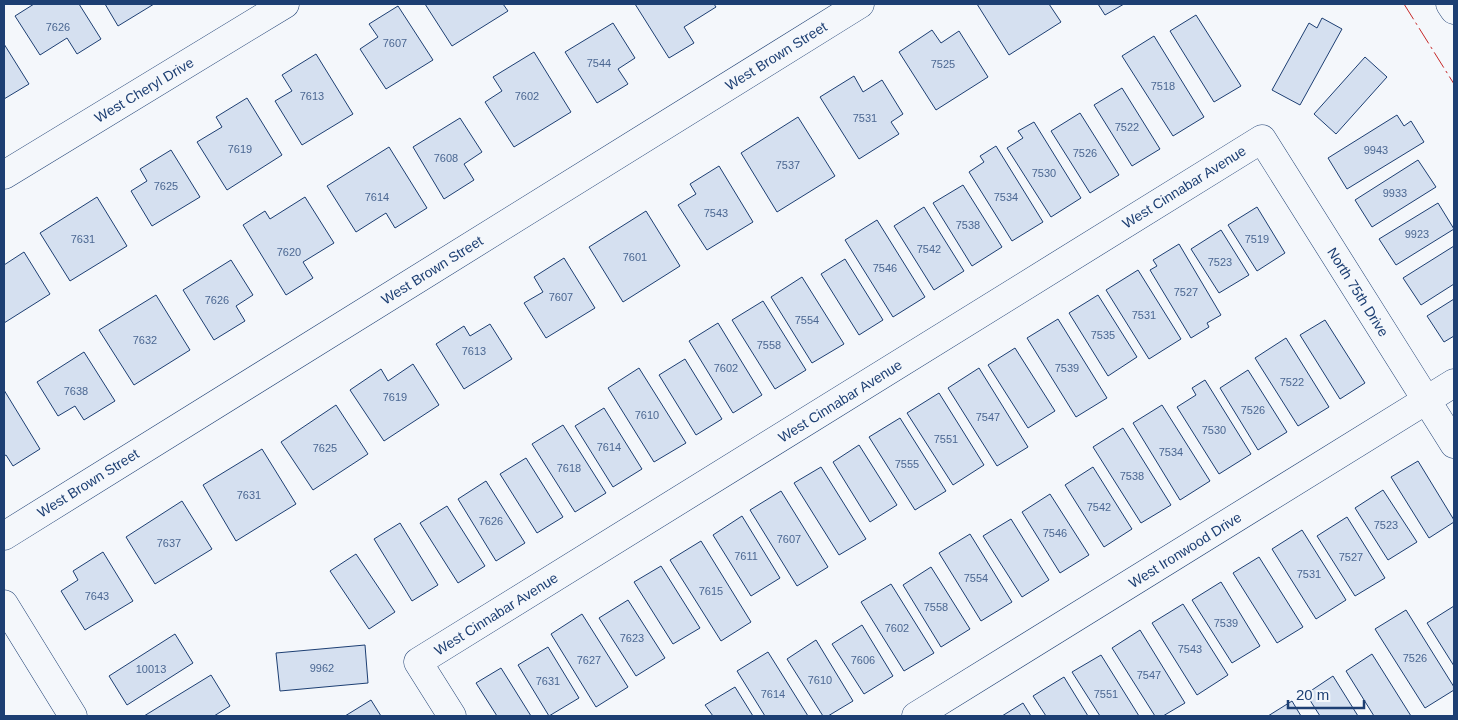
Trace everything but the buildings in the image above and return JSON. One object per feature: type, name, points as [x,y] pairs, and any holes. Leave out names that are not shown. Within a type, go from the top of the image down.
[{"type":"street","name":"West Cheryl Drive","points":[[4,176],[284,4]]},
{"type":"street","name":"West Brown Street","points":[[4,536],[860,4]]},
{"type":"street","points":[[1450,4],[1454,10]]},
{"type":"street","name":"North 75th Drive","points":[[1262,139],[1454,444]]},
{"type":"street","name":"West Cinnabar Avenue","points":[[452,716],[418,662],[1262,139]]},
{"type":"street","name":"West Ironwood Drive","points":[[916,716],[1454,383]]},
{"type":"street","points":[[4,604],[73,716]]},
{"type":"power","points":[[1404,4],[1454,84]]}]
